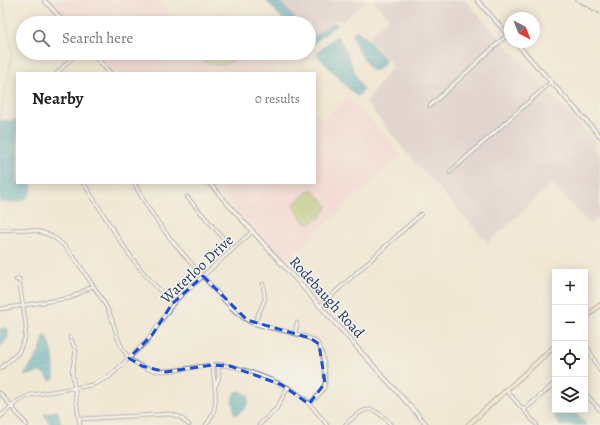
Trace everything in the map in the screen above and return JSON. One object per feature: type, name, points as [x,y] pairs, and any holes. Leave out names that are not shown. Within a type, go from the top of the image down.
[{"type":"main road","points":[[588,315],[600,305]]},
{"type":"main road","points":[[468,425],[552,349]]},
{"type":"street","points":[[44,0],[59,16]]},
{"type":"street","points":[[477,0],[504,30]]},
{"type":"street","points":[[430,106],[504,40]]},
{"type":"street","points":[[520,48],[600,136]]},
{"type":"street","points":[[58,72],[70,60]]},
{"type":"street","points":[[98,60],[109,72]]},
{"type":"street","points":[[450,172],[551,82]]},
{"type":"street","points":[[84,184],[146,277],[174,302]]},
{"type":"street","points":[[134,184],[143,201],[168,237],[234,311],[254,324],[314,340],[322,351],[325,385],[320,394],[309,404]]},
{"type":"street","name":"Rodebaugh Road","points":[[210,184],[427,425]]},
{"type":"street","points":[[187,197],[233,249]]},
{"type":"street","points":[[320,306],[421,214]]},
{"type":"street","points":[[0,230],[32,229],[44,232],[57,239],[71,251],[108,310],[120,345],[129,358],[142,366],[166,372],[213,365],[236,367],[288,388],[309,404],[327,425]]},
{"type":"street","name":"Waterloo Drive","points":[[0,417],[12,406],[31,395],[101,382],[111,375],[152,335],[174,302],[253,231]]},
{"type":"street","points":[[0,369],[18,353],[24,340],[26,326],[19,279],[16,280]]},
{"type":"street","points":[[254,324],[265,299],[263,284]]},
{"type":"street","points":[[0,309],[70,298],[93,286]]},
{"type":"street","points":[[294,334],[297,322]]},
{"type":"street","points":[[70,337],[76,352],[72,371],[80,425]]},
{"type":"street","points":[[588,348],[600,371]]},
{"type":"street","points":[[213,365],[214,381],[216,385]]},
{"type":"street","points":[[206,425],[215,409],[216,385],[219,377],[218,365]]},
{"type":"street","points":[[524,410],[552,386]]},
{"type":"street","points":[[259,425],[277,408],[288,388]]},
{"type":"street","points":[[506,390],[537,425]]},
{"type":"street","points":[[0,393],[27,425]]},
{"type":"street","points":[[588,396],[600,410]]},
{"type":"street","points":[[345,425],[358,413],[369,409],[380,413],[391,425]]},
{"type":"street","points":[[80,419],[170,414],[180,417],[189,425]]},
{"type":"highlighted area","points":[[203,276],[247,320],[310,338],[319,344],[325,383],[309,404],[282,385],[230,366],[212,365],[166,372],[142,366],[129,358],[152,335],[172,304]]},
{"type":"shaded area","points":[[48,0],[158,0],[173,16],[63,16]]},
{"type":"shaded area","points":[[278,0],[367,0],[342,23],[337,19],[316,34],[316,16],[293,16]]},
{"type":"shaded area","points":[[373,0],[465,0],[504,43],[504,48],[509,48],[596,143],[592,147],[600,156],[600,216],[590,225],[552,184],[488,243],[405,151],[366,102],[393,66],[368,37],[389,18]]},
{"type":"shaded area","points":[[219,9],[226,16],[211,16]]},
{"type":"shaded area","points":[[102,60],[267,60],[278,72],[113,72]]},
{"type":"shaded area","points":[[349,97],[402,155],[284,263],[214,184],[316,184],[316,112],[323,119]]},
{"type":"green space","points":[[203,60],[234,60],[224,65],[211,64]]},
{"type":"green space","points":[[309,190],[313,190],[328,206],[321,217],[310,224],[302,220],[293,205]]},
{"type":"water","points":[[266,0],[278,0],[293,16],[280,16]]},
{"type":"water","points":[[333,23],[338,24],[316,41],[316,35]]},
{"type":"water","points":[[356,30],[365,37],[384,58],[385,62],[379,69],[372,71],[363,58],[352,34]]},
{"type":"water","points":[[335,37],[338,37],[342,43],[363,90],[357,97],[317,55],[321,49]]},
{"type":"water","points":[[16,120],[16,184],[31,184],[32,191],[25,199],[18,202],[0,202],[0,121]]},
{"type":"water","points":[[6,327],[8,329],[8,338],[0,347],[0,329]]},
{"type":"water","points":[[46,335],[51,346],[53,356],[54,379],[50,381],[46,374],[40,372],[24,376],[40,351],[44,336]]},
{"type":"water","points":[[240,391],[248,395],[248,402],[241,412],[235,415],[232,398],[236,392]]},
{"type":"water","points":[[58,411],[61,425],[51,425],[44,414]]},
{"type":"water","points":[[554,413],[576,413],[587,425],[560,425],[554,415]]},
{"type":"waterway","points":[[0,119],[12,53],[3,0]]},
{"type":"railway","points":[[575,0],[600,14]]}]
